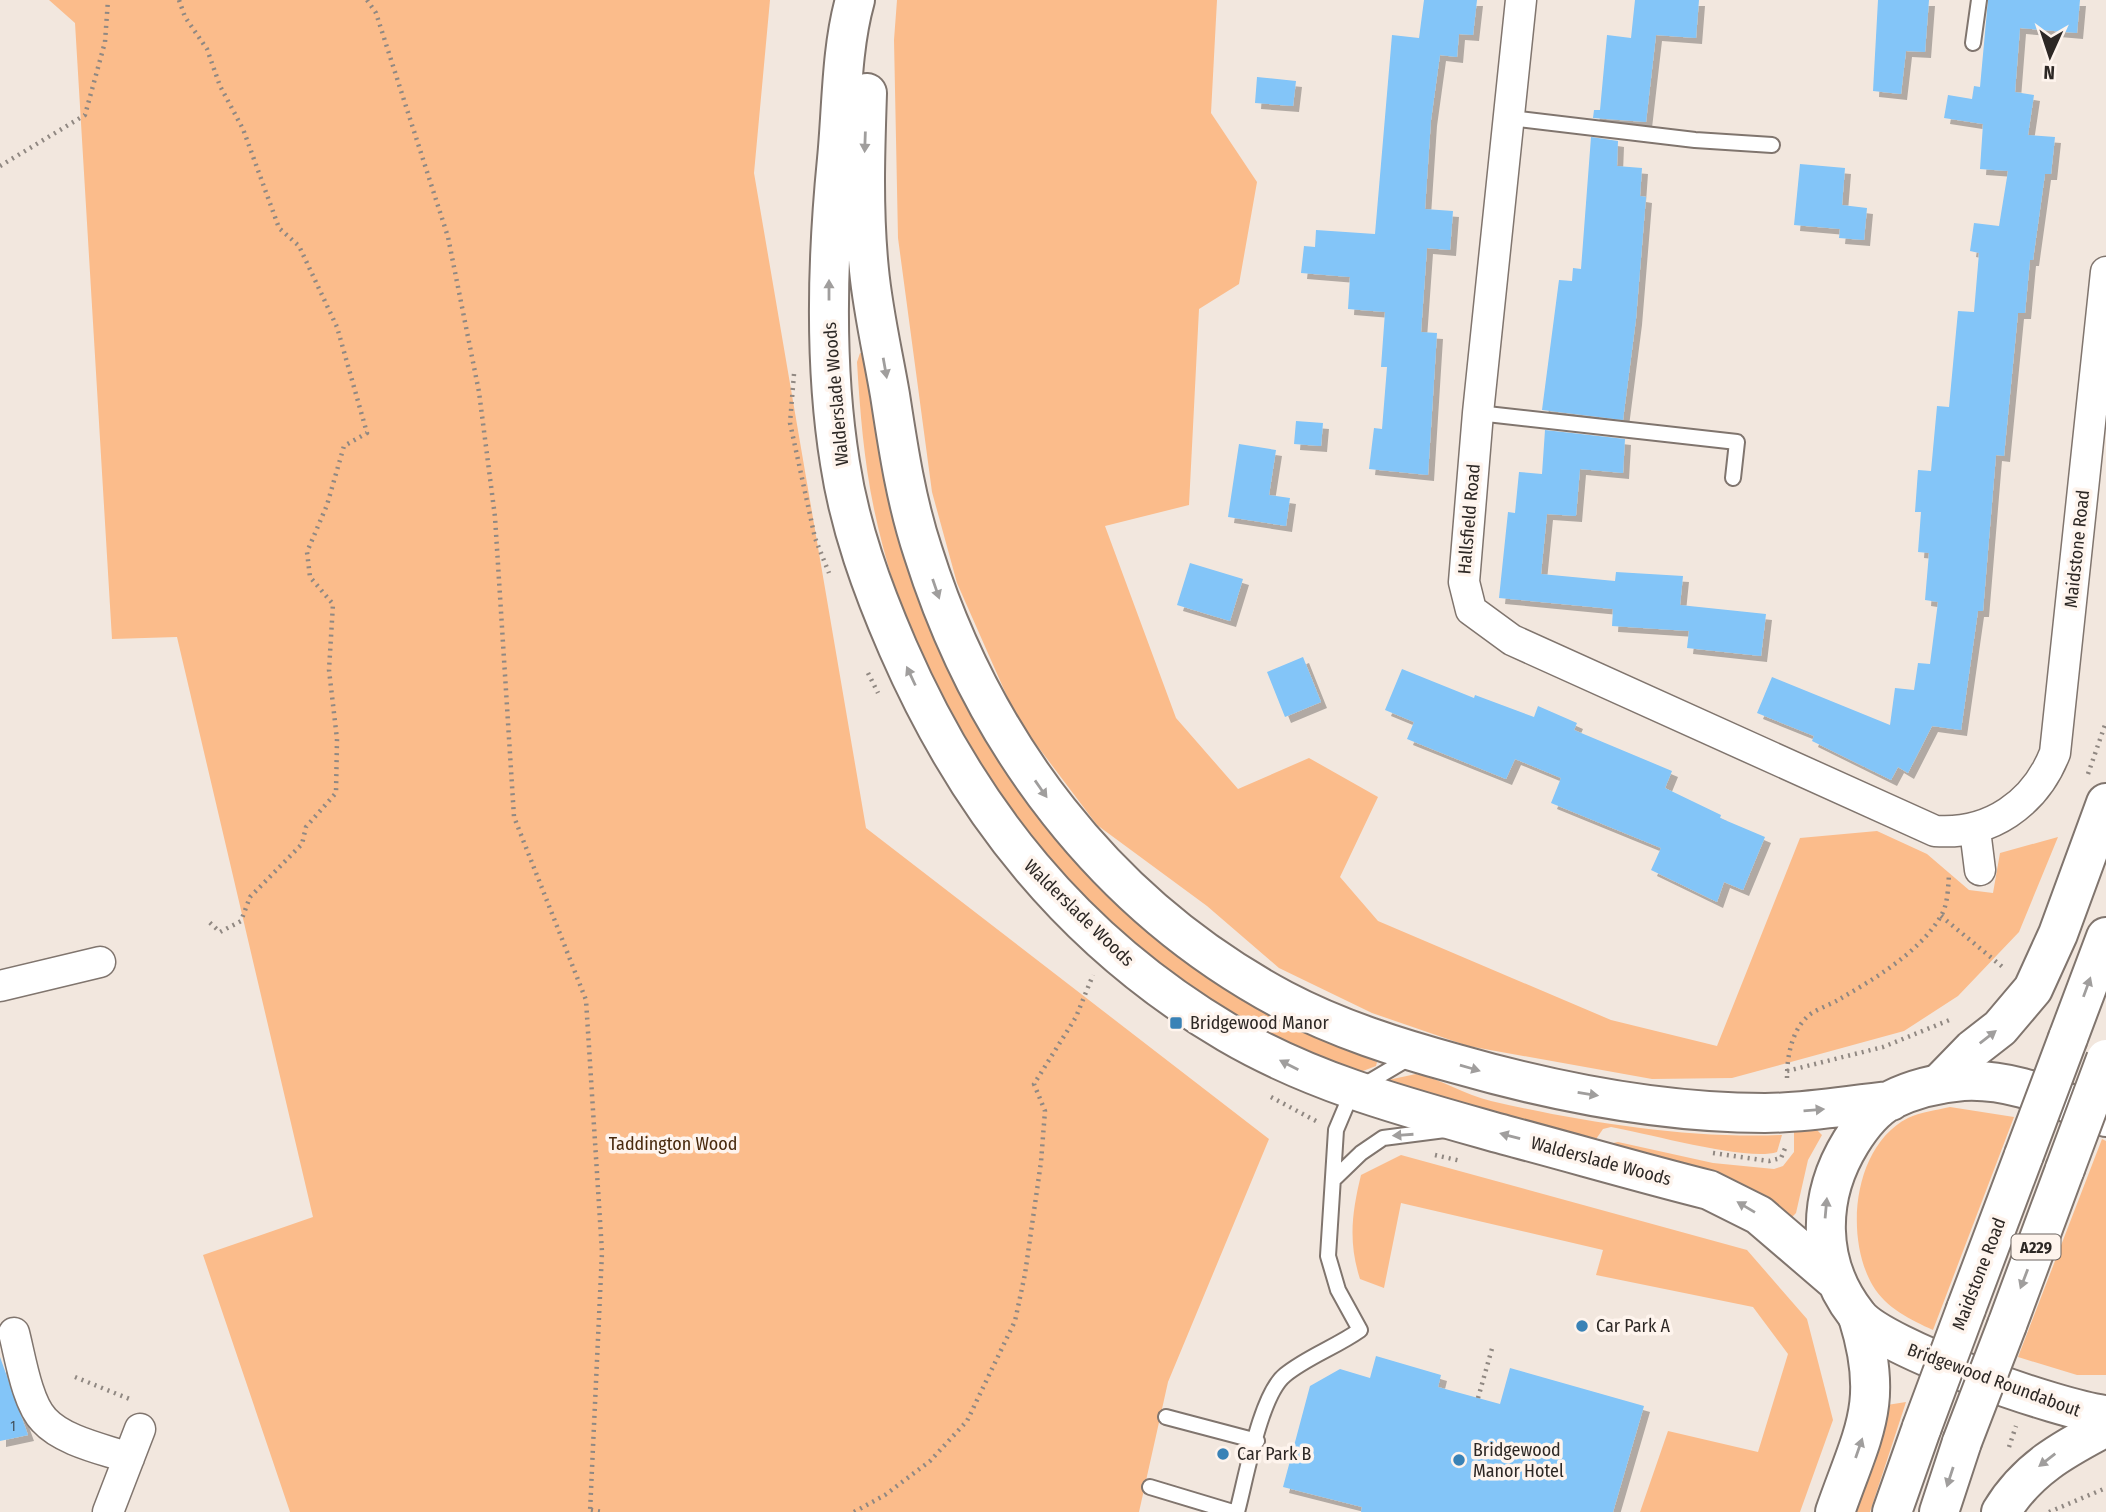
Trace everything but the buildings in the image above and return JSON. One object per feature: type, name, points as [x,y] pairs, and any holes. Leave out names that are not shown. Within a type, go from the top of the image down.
[{"type":"street","name":"Walderslade Woods","points":[[855,0],[833,200],[829,278],[833,404],[840,462],[855,535],[881,608],[911,677],[973,792],[1020,857],[1099,937],[1145,976],[1228,1032],[1303,1072],[1352,1091],[1709,1190],[1737,1201],[1785,1234],[1836,1281]]},
{"type":"street","points":[[869,0],[864,197],[869,273],[900,455],[915,525],[949,624],[984,702],[1058,813],[1133,893],[1171,925],[1234,970],[1283,1000],[1369,1038],[1521,1082],[1681,1108],[1764,1113],[1891,1101]]},
{"type":"street","name":"Hallsfield Road","points":[[1521,0],[1478,412],[1464,582],[1471,610],[1481,620],[1512,640],[1935,831],[1975,830],[2011,810]]},
{"type":"street","name":"Maidstone Road","points":[[2011,810],[2040,781],[2058,742],[2106,272]]},
{"type":"street","points":[[1939,1084],[1973,1049],[2000,1028],[2034,989],[2058,934],[2106,803]]},
{"type":"street","points":[[1975,830],[1980,870]]},
{"type":"street","name":"Maidstone Road","points":[[1892,1512],[2106,937]]},
{"type":"street","points":[[0,986],[100,962]]},
{"type":"street","name":"A229","points":[[1938,1512],[2106,1059]]},
{"type":"street","name":"Bridgewood Roundabout","points":[[2106,1117],[2020,1087],[1992,1082],[1939,1084],[1891,1101],[1875,1111],[1856,1134],[1829,1185],[1825,1230],[1836,1281],[1858,1317],[1882,1336],[1924,1356],[2087,1413],[2106,1415]]},
{"type":"street","points":[[1835,1512],[1858,1451],[1872,1402],[1872,1375],[1858,1317]]},
{"type":"street","points":[[13,1333],[34,1405],[43,1420],[59,1432],[129,1458]]},
{"type":"street","points":[[108,1512],[129,1458],[136,1419]]},
{"type":"street","points":[[2001,1512],[2012,1494],[2035,1470],[2063,1448],[2106,1427]]},
{"type":"lane","points":[[1973,43],[1979,0]]},
{"type":"lane","points":[[1510,118],[1695,140],[1772,145]]},
{"type":"lane","points":[[1478,412],[1737,442],[1733,478]]},
{"type":"lane","points":[[1150,1487],[1235,1512],[1257,1441],[1264,1405],[1284,1376],[1338,1346],[1360,1330],[1338,1290],[1328,1256],[1336,1130],[1352,1091],[1419,1054]]},
{"type":"lane","points":[[1333,1180],[1361,1153],[1383,1138],[1470,1125]]},
{"type":"lane","points":[[1166,1417],[1257,1441]]},
{"type":"path","points":[[0,166],[85,116],[105,42],[108,0]]},
{"type":"path","points":[[179,0],[184,17],[207,49],[220,86],[243,129],[279,228],[299,246],[337,327],[367,433],[344,446],[327,505],[307,552],[310,576],[333,604],[329,670],[337,739],[336,793],[306,827],[302,844],[250,897],[241,922],[220,932],[208,921]]},
{"type":"path","points":[[367,0],[376,13],[448,237],[479,392],[495,517],[514,817],[586,1000],[602,1252],[590,1511],[603,1512]]},
{"type":"path","points":[[1935,831],[1949,872],[1948,895],[1941,916],[1912,950],[1869,981],[1807,1017],[1796,1032],[1787,1071],[1883,1046],[1956,1017]]},
{"type":"path","points":[[1941,916],[2010,973]]},
{"type":"path","points":[[854,1512],[885,1495],[930,1461],[967,1422],[999,1357],[1015,1321],[1034,1220],[1045,1111],[1034,1084],[1076,1017],[1094,974]]},
{"type":"path","points":[[1704,1152],[1769,1161],[1786,1152],[1787,1138]]},
{"type":"path","points":[[1478,1398],[1493,1345]]},
{"type":"path","points":[[75,1377],[135,1401],[136,1419]]},
{"type":"path","points":[[2049,1512],[2106,1488]]},
{"type":"green space","name":"Taddington Wood","points":[[49,0],[770,0],[754,173],[866,828],[1269,1139],[1168,1382],[1139,1512],[290,1512],[203,1255],[313,1217],[177,637],[112,639],[75,23]]},
{"type":"green space","points":[[897,0],[1217,0],[1211,113],[1257,182],[1239,284],[1199,309],[1189,505],[1105,526],[1176,718],[1238,789],[1309,758],[1378,797],[1340,877],[1378,921],[1611,1020],[1717,1046],[1800,838],[1877,831],[1927,854],[1969,890],[1993,893],[2000,853],[2058,837],[2019,932],[1958,996],[1904,1031],[1732,1078],[1652,1079],[1468,1046],[1372,1013],[1279,968],[1207,906],[1097,825],[1017,719],[957,583],[932,492],[898,238],[894,40]]},
{"type":"green space","points":[[860,353],[865,354],[941,648],[1198,969],[1307,1031],[1377,1062],[1376,1066],[1355,1074],[1285,1044],[1244,1023],[1176,976],[1113,924],[1056,866],[1006,804],[962,737],[925,666],[896,590],[874,509],[868,473],[857,362]]},
{"type":"green space","points":[[1416,1074],[1491,1101],[1562,1116],[1673,1132],[1782,1135],[1777,1152],[1763,1154],[1697,1146],[1611,1127],[1603,1129],[1594,1142],[1387,1085],[1388,1080]]},
{"type":"green space","points":[[1950,1107],[2014,1117],[1933,1330],[1892,1307],[1878,1294],[1864,1266],[1858,1243],[1857,1219],[1859,1194],[1875,1149],[1890,1131],[1908,1118]]},
{"type":"green space","points":[[1817,1130],[1822,1135],[1808,1160],[1796,1213],[1791,1218],[1608,1144],[1618,1142],[1713,1163],[1774,1169],[1783,1166],[1794,1152],[1794,1132]]},
{"type":"green space","points":[[2102,1139],[2106,1141],[2106,1375],[2077,1375],[2018,1357]]},
{"type":"green space","points":[[1401,1155],[1747,1250],[1807,1319],[1833,1420],[1800,1512],[1640,1512],[1668,1431],[1758,1452],[1788,1354],[1753,1307],[1596,1275],[1603,1250],[1401,1203],[1384,1288],[1360,1279],[1354,1252],[1353,1227],[1361,1175]]},
{"type":"green space","points":[[1906,1402],[1870,1512],[1856,1512],[1875,1463],[1887,1405]]},
{"type":"place","name":"Bridgewood Manor","points":[[1176,1023]]},
{"type":"place","name":"Car Park A","points":[[1582,1326]]},
{"type":"place","name":"Car Park B","points":[[1223,1454]]},
{"type":"place","name":"Bridgewood Manor Hotel","points":[[1459,1460]]}]
